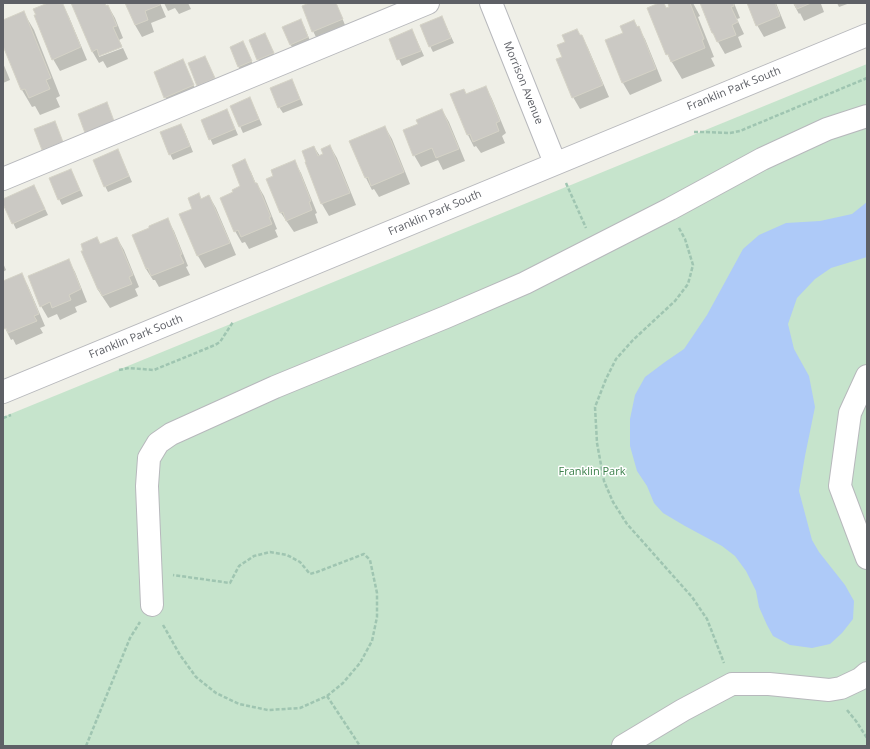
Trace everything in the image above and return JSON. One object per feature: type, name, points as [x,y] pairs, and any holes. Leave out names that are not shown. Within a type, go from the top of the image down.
[{"type":"street","points":[[3,179],[428,3]]},
{"type":"street","name":"Morrison Avenue","points":[[491,3],[555,163]]},
{"type":"street","name":"Franklin Park South","points":[[3,392],[867,34]]},
{"type":"street","points":[[152,605],[147,486],[149,458],[158,443],[171,434],[275,386],[446,317],[525,283],[670,209],[762,159],[827,129],[867,116]]},
{"type":"street","points":[[867,376],[850,413],[840,486],[867,558]]},
{"type":"street","points":[[624,746],[683,710],[732,684],[769,684],[829,690],[841,688],[867,674]]},
{"type":"path","points":[[689,135],[696,132],[730,133],[740,131],[867,78]]},
{"type":"path","points":[[555,163],[568,185],[594,248]]},
{"type":"path","points":[[562,187],[568,185]]},
{"type":"path","points":[[670,209],[685,239],[693,265],[688,284],[675,300],[616,358],[606,378],[596,407],[597,443],[604,482],[613,502],[627,524],[692,597],[708,619],[732,684]]},
{"type":"path","points":[[118,371],[130,368],[154,370],[215,345],[220,342],[233,322],[238,319]]},
{"type":"path","points":[[3,418],[18,412]]},
{"type":"path","points":[[86,746],[130,638],[152,605],[180,654],[196,677],[216,693],[239,704],[268,710],[300,708],[327,696],[343,683],[360,663],[372,641],[377,617],[377,593],[370,560],[364,554],[310,574],[300,562],[287,555],[270,552],[254,556],[240,566],[230,583],[151,571]]},
{"type":"path","points":[[829,690],[856,721],[867,738]]},
{"type":"path","points":[[327,696],[360,746]]},
{"type":"green space","name":"Franklin Park","points":[[867,64],[867,746],[3,746],[3,417]]},
{"type":"water","points":[[867,202],[867,257],[831,268],[815,279],[797,298],[788,324],[794,349],[809,376],[815,407],[799,491],[812,540],[819,552],[845,585],[854,601],[853,619],[842,633],[830,644],[812,648],[790,645],[773,636],[759,607],[756,591],[746,571],[735,556],[722,546],[663,513],[654,503],[647,486],[637,471],[630,446],[630,419],[635,395],[645,377],[684,349],[707,315],[743,249],[759,235],[786,223],[820,221],[852,214]]},
{"type":"building","points":[[48,3],[63,4],[81,47],[52,60],[33,9]]},
{"type":"building","points":[[71,3],[105,3],[106,6],[108,5],[117,26],[113,27],[122,47],[99,56],[97,49],[92,52]]},
{"type":"building","points":[[125,3],[160,3],[160,5],[145,11],[148,20],[135,25]]},
{"type":"building","points":[[309,3],[336,3],[343,19],[312,32],[302,6]]},
{"type":"building","points":[[659,3],[664,3],[666,8],[669,7],[668,3],[690,3],[704,39],[702,40],[705,48],[671,62],[668,54],[666,55],[647,8]]},
{"type":"building","points":[[700,3],[733,3],[734,6],[731,7],[738,22],[732,25],[736,35],[717,42]]},
{"type":"building","points":[[747,3],[775,3],[780,16],[756,26]]},
{"type":"building","points":[[794,3],[811,3],[797,9]]},
{"type":"building","points":[[24,11],[51,78],[46,80],[50,89],[29,98],[25,89],[21,90],[3,46],[3,20]]},
{"type":"building","points":[[442,16],[451,38],[429,47],[420,25]]},
{"type":"building","points":[[301,19],[308,37],[290,45],[282,27]]},
{"type":"building","points":[[634,20],[637,27],[639,26],[656,69],[622,83],[605,40],[623,33],[620,26]]},
{"type":"building","points":[[412,29],[421,51],[397,60],[389,39]]},
{"type":"building","points":[[577,29],[580,35],[582,35],[603,85],[572,98],[556,59],[562,57],[557,45],[565,42],[562,35]]},
{"type":"building","points":[[265,33],[274,53],[257,60],[249,40]]},
{"type":"building","points":[[243,41],[252,61],[238,67],[230,47]]},
{"type":"building","points":[[205,56],[215,78],[197,86],[188,63]]},
{"type":"building","points":[[183,59],[194,85],[164,98],[154,72]]},
{"type":"building","points":[[292,79],[300,99],[278,108],[270,88]]},
{"type":"building","points":[[486,86],[500,121],[496,123],[499,131],[473,142],[470,134],[467,135],[450,94],[464,89],[466,94]]},
{"type":"building","points":[[250,97],[259,119],[239,127],[230,106]]},
{"type":"building","points":[[107,102],[114,121],[85,133],[78,114]]},
{"type":"building","points":[[227,109],[235,129],[209,140],[201,120]]},
{"type":"building","points":[[442,109],[459,149],[436,158],[432,148],[413,156],[403,130],[418,124],[416,120]]},
{"type":"building","points":[[55,121],[63,142],[42,150],[34,129]]},
{"type":"building","points":[[181,124],[190,146],[169,155],[160,132]]},
{"type":"building","points":[[385,126],[404,172],[371,186],[368,177],[365,178],[349,141]]},
{"type":"building","points":[[330,145],[350,193],[321,204],[302,151],[314,146],[318,156],[323,154],[321,149]]},
{"type":"building","points":[[118,149],[129,176],[104,187],[93,160]]},
{"type":"building","points":[[245,159],[255,183],[257,183],[271,217],[269,217],[272,224],[241,237],[238,230],[234,232],[220,198],[233,192],[232,190],[240,186],[232,165]]},
{"type":"building","points":[[295,160],[311,201],[309,202],[312,210],[286,221],[283,212],[280,213],[266,179],[273,176],[271,170]]},
{"type":"building","points":[[71,169],[80,190],[58,200],[49,178]]},
{"type":"building","points":[[34,185],[45,209],[12,224],[3,204],[3,199]]},
{"type":"building","points":[[199,193],[201,199],[209,195],[230,243],[197,256],[179,214],[192,209],[188,198]]},
{"type":"building","points":[[168,218],[184,263],[151,276],[148,268],[146,269],[132,235]]},
{"type":"building","points":[[97,237],[100,244],[117,237],[133,275],[129,277],[132,284],[102,296],[81,251],[83,251],[81,244]]},
{"type":"building","points":[[69,259],[81,289],[69,295],[71,300],[52,308],[50,302],[40,307],[28,276]]},
{"type":"building","points":[[22,273],[39,314],[34,316],[37,321],[8,333],[6,328],[4,329],[3,327],[3,281]]}]
